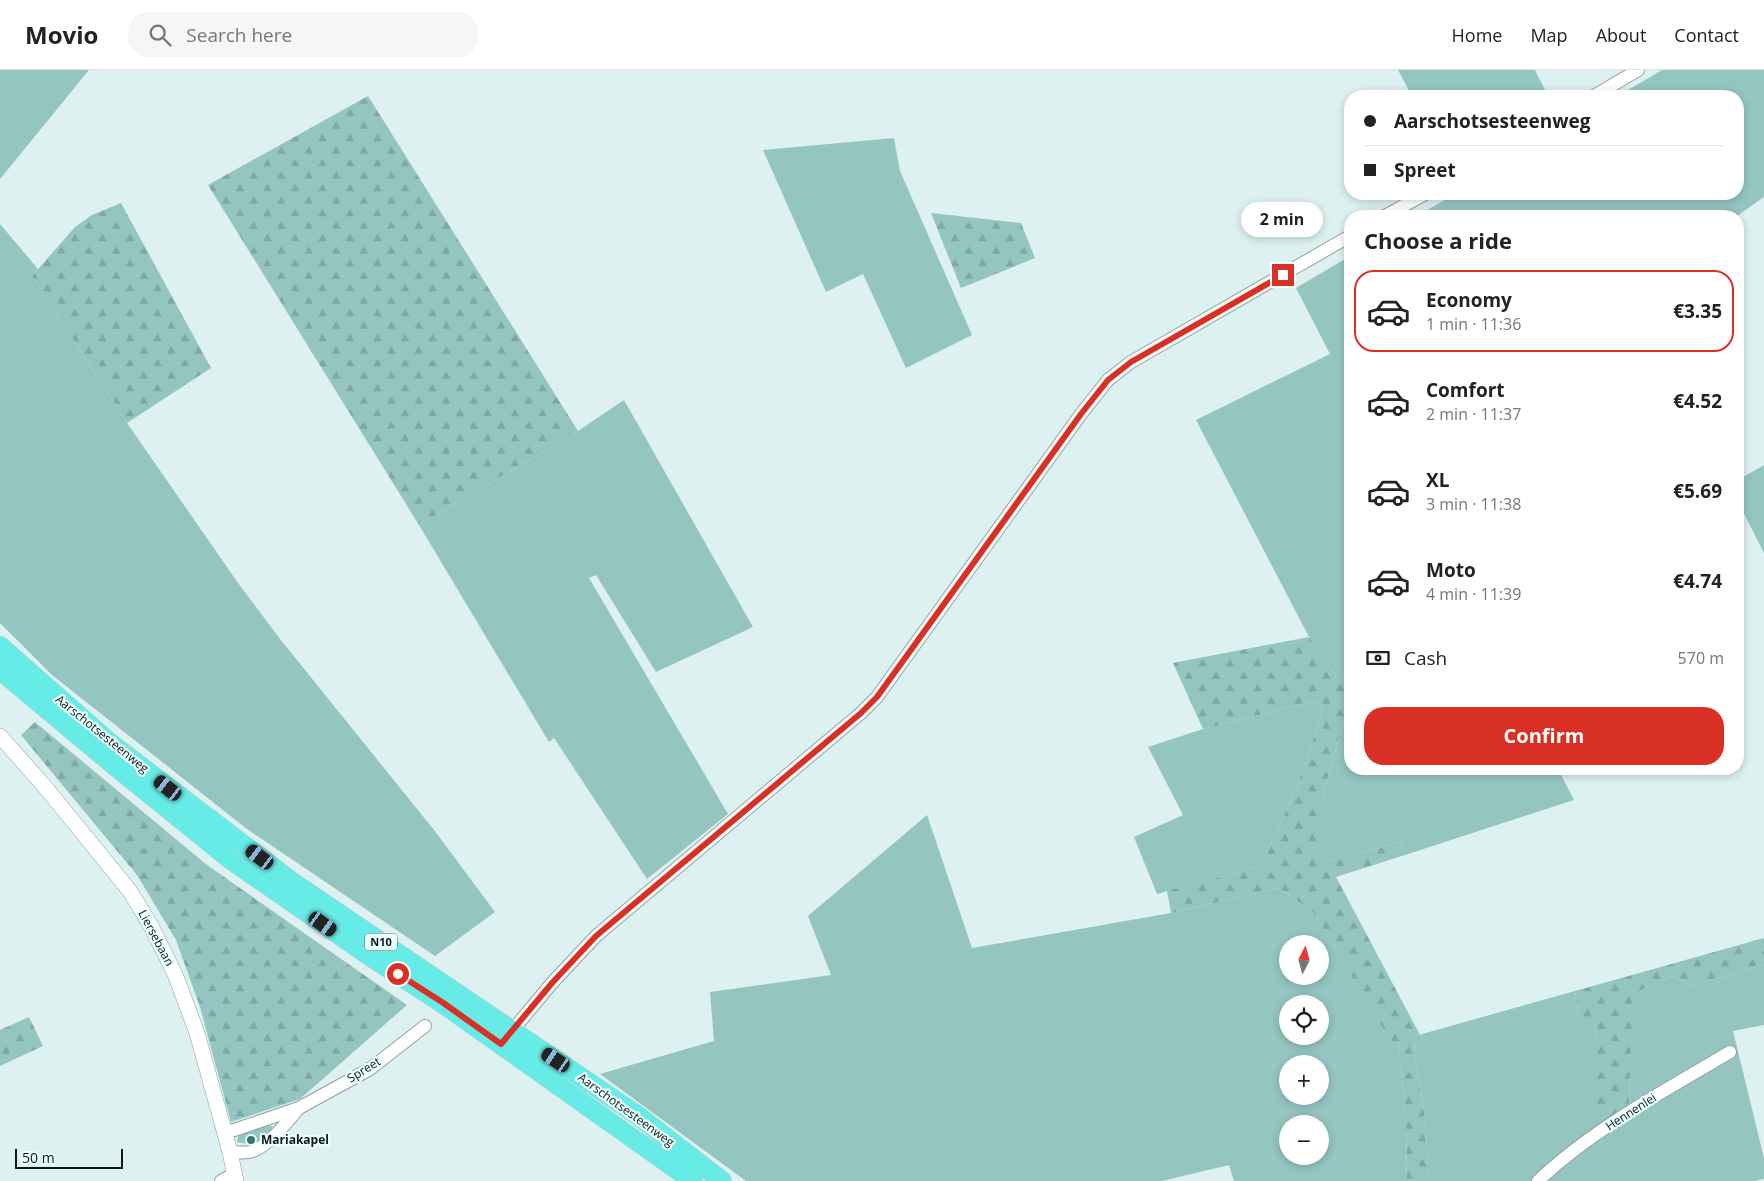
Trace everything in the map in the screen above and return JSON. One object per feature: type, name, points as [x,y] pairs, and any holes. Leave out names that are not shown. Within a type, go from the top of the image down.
[{"type":"main road","name":"Aarschotsesteenweg","points":[[1,649],[109,742],[205,816],[506,1037],[693,1181]]},
{"type":"main road","name":"Aarschotsesteenweg","points":[[0,670],[231,860],[368,956],[442,1002],[506,1037],[637,1115],[722,1181]]},
{"type":"street","points":[[1604,90],[1638,70]]},
{"type":"street","points":[[1396,210],[1414,200]]},
{"type":"street","points":[[506,1037],[552,983],[596,936],[861,713],[877,697],[1076,421],[1108,380],[1131,362],[1344,239]]},
{"type":"street","name":"Liersebaan","points":[[0,736],[46,788],[129,890],[150,924],[175,974],[197,1033],[230,1152],[230,1179]]},
{"type":"street","name":"Spreet","points":[[224,1131],[234,1130],[299,1108],[370,1069],[425,1026]]},
{"type":"street","name":"Hennenlei","points":[[1538,1181],[1576,1148],[1656,1095],[1730,1052]]},
{"type":"street","name":"Spreet","points":[[230,1152],[240,1153],[255,1150],[279,1132],[299,1108]]},
{"type":"green space","points":[[0,70],[89,70],[0,179]]},
{"type":"green space","points":[[1398,70],[1535,70],[1545,90],[1409,90]]},
{"type":"green space","points":[[1662,70],[1764,70],[1764,197],[1744,211],[1427,210],[1445,200],[1744,200],[1744,90],[1628,90]]},
{"type":"green space","points":[[368,96],[578,431],[419,525],[208,185]]},
{"type":"green space","points":[[894,138],[900,171],[972,335],[906,368],[863,274],[826,292],[763,150]]},
{"type":"green space","points":[[121,203],[211,368],[127,423],[32,276],[75,227],[92,215]]},
{"type":"green space","points":[[931,213],[1021,223],[1035,258],[961,288]]},
{"type":"green space","points":[[0,224],[38,269],[32,276],[127,423],[238,583],[280,639],[434,830],[495,912],[435,956],[247,829],[52,675],[0,623]]},
{"type":"green space","points":[[1344,260],[1344,688],[1309,637],[1196,420],[1330,354],[1296,288]]},
{"type":"green space","points":[[624,400],[753,627],[656,672],[596,575],[589,578],[728,814],[647,879],[554,738],[549,742],[419,525],[578,431]]},
{"type":"green space","points":[[1764,465],[1764,553],[1744,514],[1744,477]]},
{"type":"green space","points":[[1309,637],[1344,688],[1344,719],[1322,800],[1322,863],[1400,842],[1405,855],[1336,877],[1420,1035],[1415,1036],[1414,1054],[1425,1117],[1429,1181],[1407,1181],[1406,1117],[1398,1041],[1392,1043],[1329,939],[1329,935],[1327,935],[1313,912],[1279,888],[1171,913],[1167,891],[1261,866],[1296,789],[1323,709],[1315,701],[1203,729],[1173,663]]},
{"type":"green space","points":[[1315,701],[1323,709],[1296,789],[1261,866],[1157,894],[1134,837],[1183,815],[1148,747],[1203,729]]},
{"type":"green space","points":[[1344,719],[1344,775],[1561,775],[1574,800],[1405,855],[1400,842],[1322,863],[1322,800]]},
{"type":"green space","points":[[35,722],[207,865],[407,1005],[300,1099],[231,1122],[200,1007],[176,940],[137,875],[21,735]]},
{"type":"green space","points":[[927,815],[972,948],[1171,913],[1279,888],[1313,912],[1327,935],[1279,935],[1279,985],[1329,985],[1329,938],[1392,1042],[1398,1041],[1406,1117],[1407,1181],[1234,1181],[1229,1165],[1162,1181],[746,1181],[600,1074],[714,1041],[710,992],[831,975],[808,916]]},
{"type":"green space","points":[[1764,938],[1764,965],[1692,986],[1673,976],[1632,994],[1629,1107],[1598,1125],[1595,1018],[1578,1017],[1575,991]]},
{"type":"green space","points":[[1764,965],[1764,1025],[1733,1031],[1764,1158],[1764,1179],[1755,1181],[1429,1181],[1425,1117],[1414,1054],[1415,1036],[1575,991],[1578,1017],[1595,1017],[1599,1125],[1629,1107],[1631,994],[1673,976],[1692,986]]},
{"type":"green space","points":[[29,1017],[43,1046],[0,1066],[0,1030]]},
{"type":"green space","points":[[265,1124],[273,1128],[264,1137],[252,1143],[237,1142],[238,1136],[243,1130]]},
{"type":"place","name":"Mariakapel","points":[[251,1140]]},
{"type":"route","points":[[398,974],[442,1002],[501,1044],[552,983],[596,936],[861,713],[877,697],[1081,414],[1108,380],[1131,362],[1283,275]]}]
